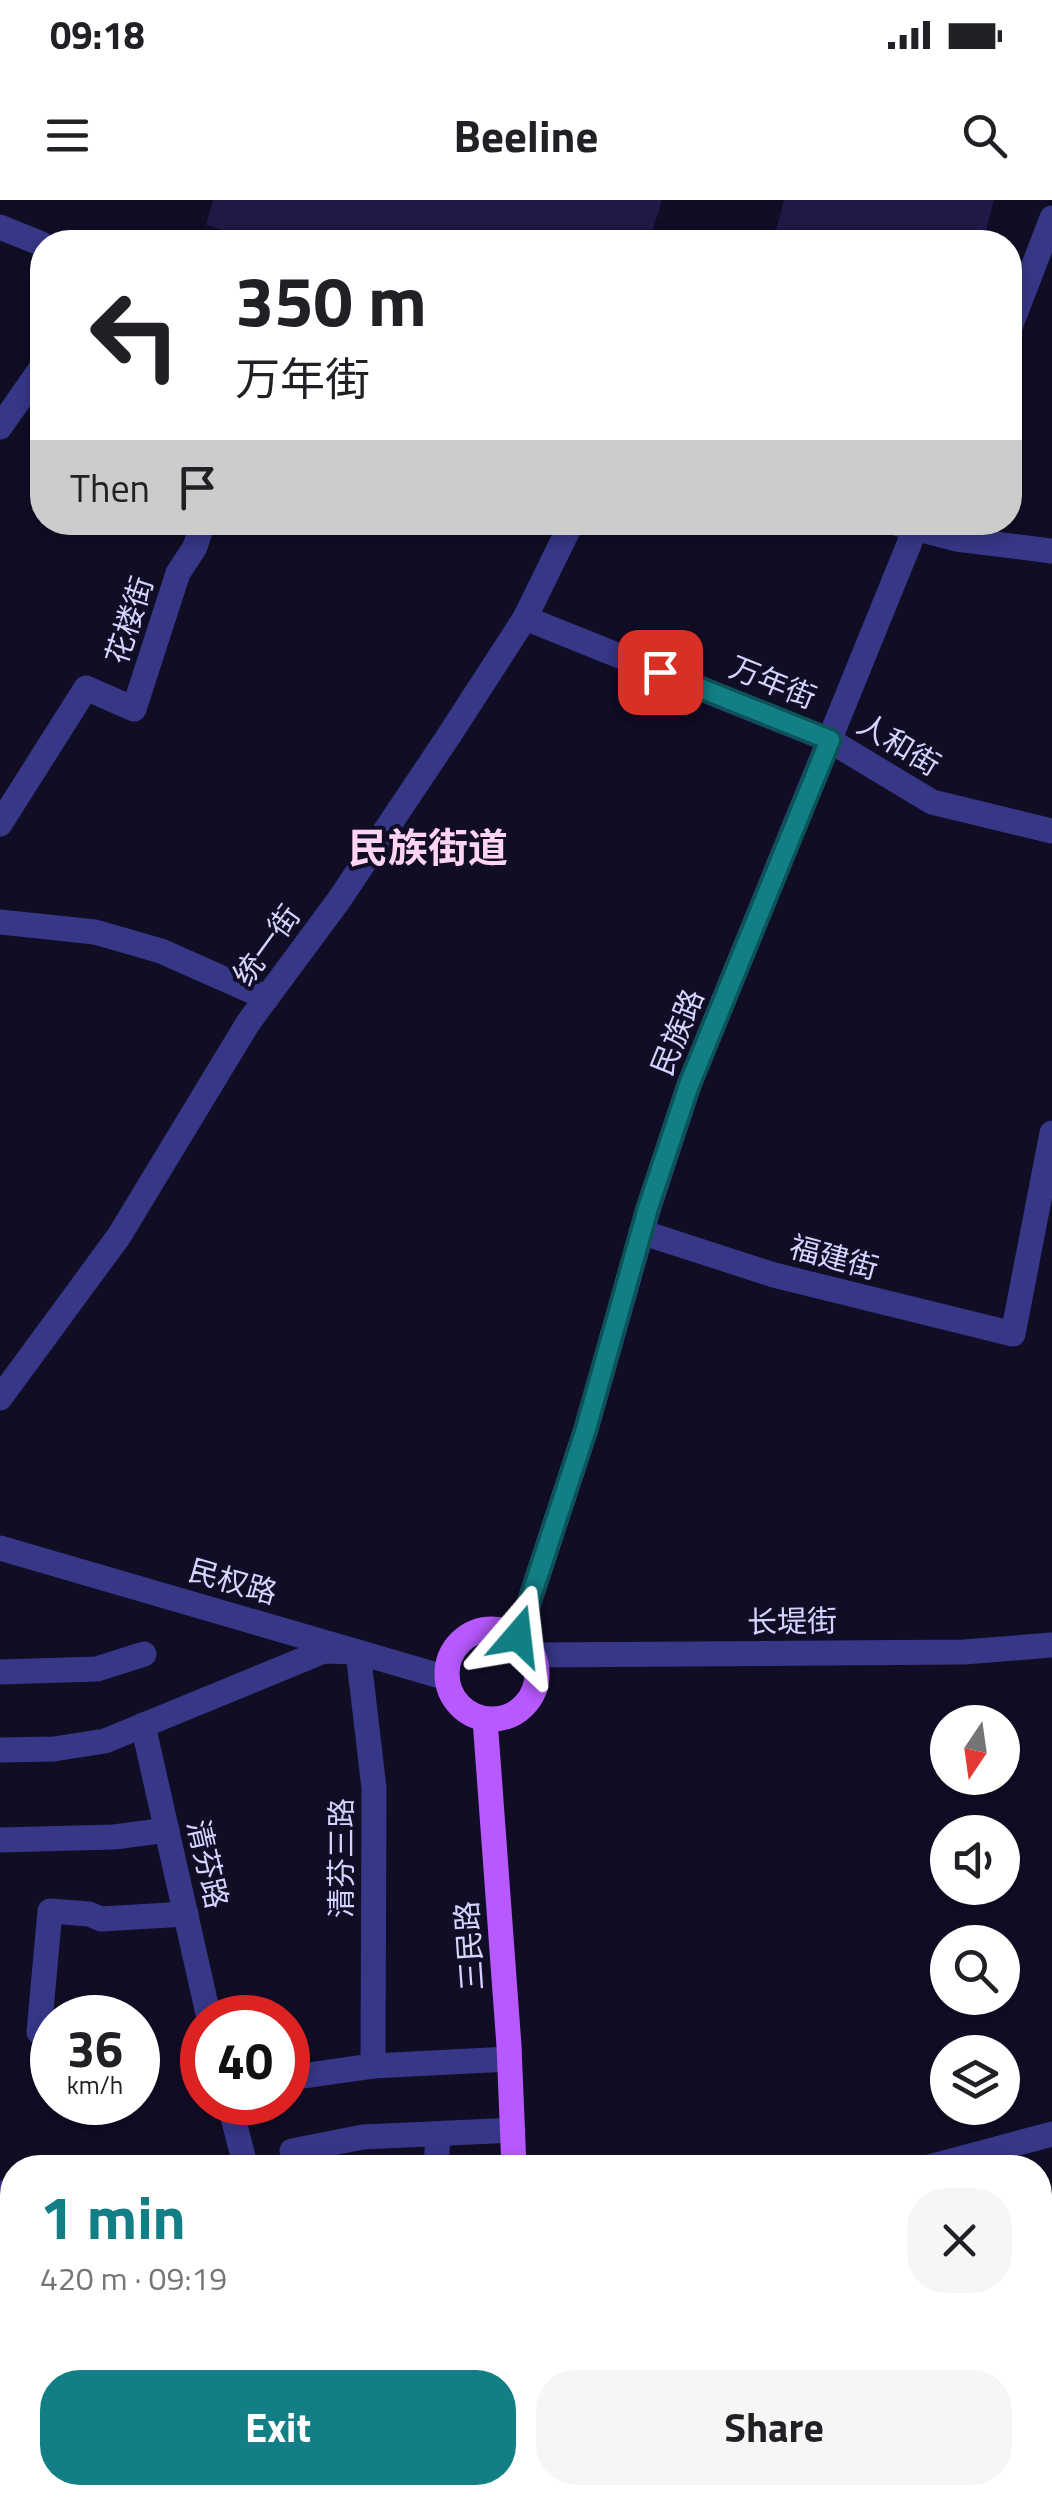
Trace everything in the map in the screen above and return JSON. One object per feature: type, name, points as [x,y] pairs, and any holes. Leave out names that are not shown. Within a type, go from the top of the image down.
[{"type":"main road","points":[[484,1628],[500,1629],[526,1646],[538,1671],[530,1700],[518,1712],[501,1719],[485,1719],[460,1708],[449,1691],[446,1666],[462,1638],[484,1628]]},
{"type":"main road","name":"三民路","points":[[485,1719],[514,2155]]},
{"type":"street","points":[[1022,296],[1052,218]]},
{"type":"street","points":[[0,227],[30,239]]},
{"type":"street","points":[[0,427],[30,384]]},
{"type":"street","name":"花楼街","points":[[0,824],[86,688],[134,709],[178,574],[199,535]]},
{"type":"street","name":"统一街","points":[[0,1398],[119,1236],[267,998],[339,900],[525,618],[566,535]]},
{"type":"street","name":"民族路","points":[[526,1646],[642,1232],[689,1085],[830,740],[904,535]]},
{"type":"street","points":[[942,535],[1052,551]]},
{"type":"street","name":"万年街","points":[[525,618],[830,740]]},
{"type":"street","name":"人和街","points":[[830,740],[932,802],[1052,831]]},
{"type":"street","points":[[0,922],[64,932],[95,932],[161,951],[267,998]]},
{"type":"street","name":"福建街","points":[[642,1232],[774,1275],[1013,1334],[1052,1133]]},
{"type":"street","name":"民权路","points":[[0,1548],[447,1678]]},
{"type":"street","name":"长堤街","points":[[526,1646],[964,1652],[1052,1645]]},
{"type":"street","points":[[0,1750],[54,1749],[105,1741],[324,1651],[358,1652]]},
{"type":"street","name":"清芬三路","points":[[358,1652],[374,1788],[373,2066]]},
{"type":"street","points":[[0,1672],[97,1669],[144,1654]]},
{"type":"street","name":"清芬路","points":[[143,1725],[204,1995]]},
{"type":"street","points":[[0,1840],[114,1837],[166,1830]]},
{"type":"street","points":[[42,1995],[50,1911],[89,1914],[101,1919],[186,1914]]},
{"type":"street","points":[[310,2075],[373,2066],[510,2059]]},
{"type":"street","points":[[235,2125],[243,2155]]},
{"type":"street","points":[[292,2152],[363,2138],[513,2130]]},
{"type":"street","points":[[437,2155],[438,2134]]},
{"type":"street","points":[[974,2155],[1052,2134]]},
{"type":"building","points":[[213,200],[662,200],[653,230],[223,230],[206,225]]},
{"type":"building","points":[[784,200],[994,200],[986,230],[776,230]]},
{"type":"district","name":"民族街道","points":[[428,847]]},
{"type":"route","points":[[518,1636],[586,1429],[648,1208],[689,1085],[830,740],[660,672]]}]
